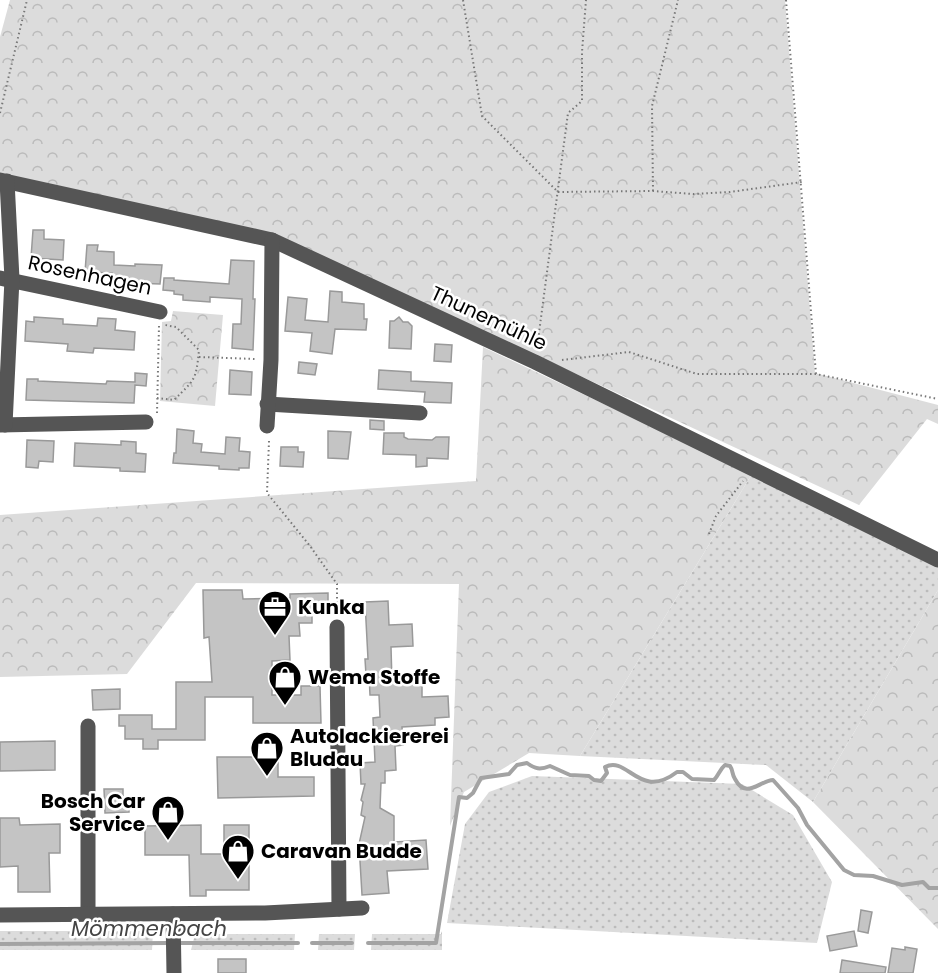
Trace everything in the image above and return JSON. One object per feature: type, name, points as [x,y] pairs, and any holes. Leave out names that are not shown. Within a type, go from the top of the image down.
[{"type":"street","name":"Thunemühle","points":[[3,180],[272,240],[535,362],[938,560]]},
{"type":"street","name":"Rosenhagen","points":[[3,180],[6,278],[3,425],[146,422]]},
{"type":"street","points":[[267,426],[271,360],[272,240]]},
{"type":"street","name":"Rosenhagen","points":[[6,278],[160,318]]},
{"type":"street","points":[[267,404],[420,413]]},
{"type":"street","points":[[336,627],[339,909]]},
{"type":"street","points":[[88,726],[88,915]]},
{"type":"street","points":[[0,915],[307,912],[362,908]]},
{"type":"street","points":[[173,914],[174,973]]},
{"type":"path","points":[[0,113],[27,0]]},
{"type":"path","points":[[463,0],[482,116],[558,192],[652,191],[693,194],[730,192],[802,182]]},
{"type":"path","points":[[535,362],[568,113],[582,101],[582,52],[586,0]]},
{"type":"path","points":[[652,191],[652,106],[678,0]]},
{"type":"path","points":[[786,0],[816,374]]},
{"type":"path","points":[[146,422],[156,416],[160,318],[176,327],[199,350],[196,378],[174,400],[157,398]]},
{"type":"path","points":[[559,360],[629,352],[697,374],[816,374],[938,399]]},
{"type":"path","points":[[198,357],[271,360]]},
{"type":"path","points":[[267,426],[270,434],[267,493],[310,546],[336,584],[336,627]]},
{"type":"path","points":[[709,534],[716,516],[737,486],[751,474],[752,470]]},
{"type":"green space","points":[[10,0],[785,0],[815,373],[938,405],[938,424],[927,419],[859,505],[276,235],[0,178],[0,37]]},
{"type":"green space","points":[[173,311],[223,315],[215,406],[160,401],[162,322],[171,321]]},
{"type":"green space","points":[[483,347],[752,474],[580,756],[529,753],[464,792],[450,826],[459,584],[196,583],[127,674],[0,677],[0,515],[476,481]]},
{"type":"green space","points":[[752,474],[938,565],[938,590],[813,802],[766,765],[580,756]]},
{"type":"green space","points":[[938,590],[938,929],[813,802]]},
{"type":"green space","points":[[532,776],[742,784],[793,815],[832,882],[817,943],[447,923],[465,824],[489,792]]},
{"type":"green space","points":[[0,931],[153,931],[152,950],[0,950]]},
{"type":"green space","points":[[442,931],[442,950],[371,950],[372,934],[441,934]]},
{"type":"green space","points":[[195,934],[295,934],[294,950],[191,950]]},
{"type":"green space","points":[[319,934],[355,934],[354,950],[318,950]]},
{"type":"building","points":[[33,230],[44,230],[44,239],[64,240],[63,260],[31,258]]},
{"type":"building","points":[[87,245],[98,245],[97,251],[114,252],[114,265],[162,265],[160,284],[112,279],[112,273],[85,272]]},
{"type":"building","points":[[231,260],[254,261],[253,350],[232,348],[233,324],[241,324],[242,299],[210,297],[210,302],[183,300],[183,295],[163,290],[164,278],[229,284]]},
{"type":"building","points":[[330,291],[342,292],[342,302],[364,304],[364,319],[367,319],[366,330],[335,329],[332,354],[310,351],[312,333],[285,331],[288,297],[307,299],[305,320],[328,322]]},
{"type":"building","points":[[34,317],[63,319],[63,324],[97,326],[98,318],[116,319],[115,330],[135,332],[134,350],[94,348],[93,353],[67,351],[68,344],[25,341],[26,321],[34,322]]},
{"type":"building","points":[[399,317],[403,322],[408,322],[412,326],[411,349],[389,348],[390,321]]},
{"type":"building","points":[[435,344],[452,345],[451,362],[434,361]]},
{"type":"building","points":[[299,362],[317,364],[315,375],[298,373]]},
{"type":"building","points":[[230,370],[252,372],[251,395],[229,394]]},
{"type":"building","points":[[379,370],[411,372],[411,381],[452,383],[451,403],[424,402],[425,392],[378,389]]},
{"type":"building","points":[[135,373],[147,374],[146,386],[135,385],[134,403],[26,400],[27,379],[106,384],[107,381],[135,382]]},
{"type":"building","points":[[370,420],[384,421],[384,430],[370,429]]},
{"type":"building","points":[[177,429],[194,431],[193,443],[202,444],[201,452],[225,454],[226,437],[240,438],[239,451],[250,452],[249,468],[219,469],[219,466],[173,463],[174,453],[176,453]]},
{"type":"building","points":[[328,431],[351,432],[348,459],[328,458]]},
{"type":"building","points":[[384,433],[404,433],[404,437],[408,439],[432,440],[436,437],[449,437],[448,459],[427,458],[427,466],[416,467],[416,455],[383,454]]},
{"type":"building","points":[[27,440],[54,441],[53,462],[39,461],[38,468],[26,467]]},
{"type":"building","points":[[121,441],[136,442],[136,453],[146,454],[145,472],[120,471],[120,468],[74,466],[75,443],[121,445]]},
{"type":"building","points":[[281,447],[298,447],[298,452],[304,452],[303,467],[280,466]]},
{"type":"building","points":[[203,590],[242,590],[243,599],[290,598],[290,594],[328,593],[328,605],[312,605],[312,623],[299,623],[300,636],[289,636],[290,660],[272,661],[272,695],[301,695],[301,686],[320,686],[321,723],[253,723],[253,697],[205,697],[205,740],[158,740],[158,749],[143,749],[143,739],[125,739],[125,726],[119,726],[119,715],[152,715],[152,729],[176,729],[176,682],[212,682],[209,637],[204,638]]},
{"type":"building","points":[[388,601],[389,625],[412,624],[413,646],[391,647],[392,682],[422,681],[422,697],[448,696],[449,717],[435,718],[435,725],[402,727],[403,745],[395,746],[396,770],[385,771],[385,783],[381,783],[380,808],[394,816],[394,842],[426,840],[428,869],[387,871],[389,893],[362,895],[359,844],[365,817],[361,815],[363,802],[361,800],[365,784],[361,784],[360,763],[375,762],[373,718],[380,717],[379,695],[370,695],[369,675],[366,675],[365,659],[368,659],[365,602]]},
{"type":"building","points":[[120,689],[120,709],[93,710],[92,690]]},
{"type":"building","points":[[55,741],[55,770],[0,771],[0,742]]},
{"type":"building","points":[[217,757],[278,757],[278,777],[314,777],[314,796],[218,798]]},
{"type":"building","points":[[104,789],[123,789],[123,800],[129,800],[129,812],[105,813]]},
{"type":"building","points":[[0,818],[19,818],[20,825],[60,824],[60,853],[49,853],[50,892],[18,892],[18,866],[0,867]]},
{"type":"building","points":[[201,825],[201,854],[224,854],[224,825],[249,825],[249,890],[206,890],[206,896],[190,896],[189,855],[145,855],[145,826]]},
{"type":"building","points":[[861,910],[872,912],[868,933],[858,931]]},
{"type":"building","points":[[854,931],[857,946],[830,951],[827,936]]},
{"type":"building","points":[[905,947],[917,949],[913,973],[888,973],[892,948],[905,950]]},
{"type":"building","points":[[218,959],[246,959],[246,973],[218,973]]},
{"type":"building","points":[[842,960],[886,967],[885,973],[840,973]]},
{"type":"waterway","name":"Mömmenbach","points":[[368,943],[436,943],[459,797],[467,798],[473,793],[481,778],[509,774],[517,765],[527,763],[535,768],[550,766],[570,775],[589,776],[601,781],[607,773],[605,767],[613,765],[653,782],[664,780],[677,772],[683,772],[692,779],[714,780],[725,765],[730,766],[739,785],[744,788],[753,788],[773,780],[798,808],[807,825],[844,870],[854,875],[873,876],[902,885],[923,882],[929,888],[938,888]]},
{"type":"waterway","name":"Mömmenbach","points":[[0,944],[170,943]]},
{"type":"waterway","name":"Mömmenbach","points":[[178,943],[298,943]]},
{"type":"waterway","name":"Mömmenbach","points":[[312,943],[352,943]]},
{"type":"place","name":"Kunka","points":[[275,636]]},
{"type":"place","name":"Wema Stoffe","points":[[285,706]]},
{"type":"place","name":"Autolackiererei Bludau","points":[[267,777]]},
{"type":"place","name":"Bosch Car Service","points":[[168,841]]},
{"type":"place","name":"Caravan Budde","points":[[238,880]]}]
